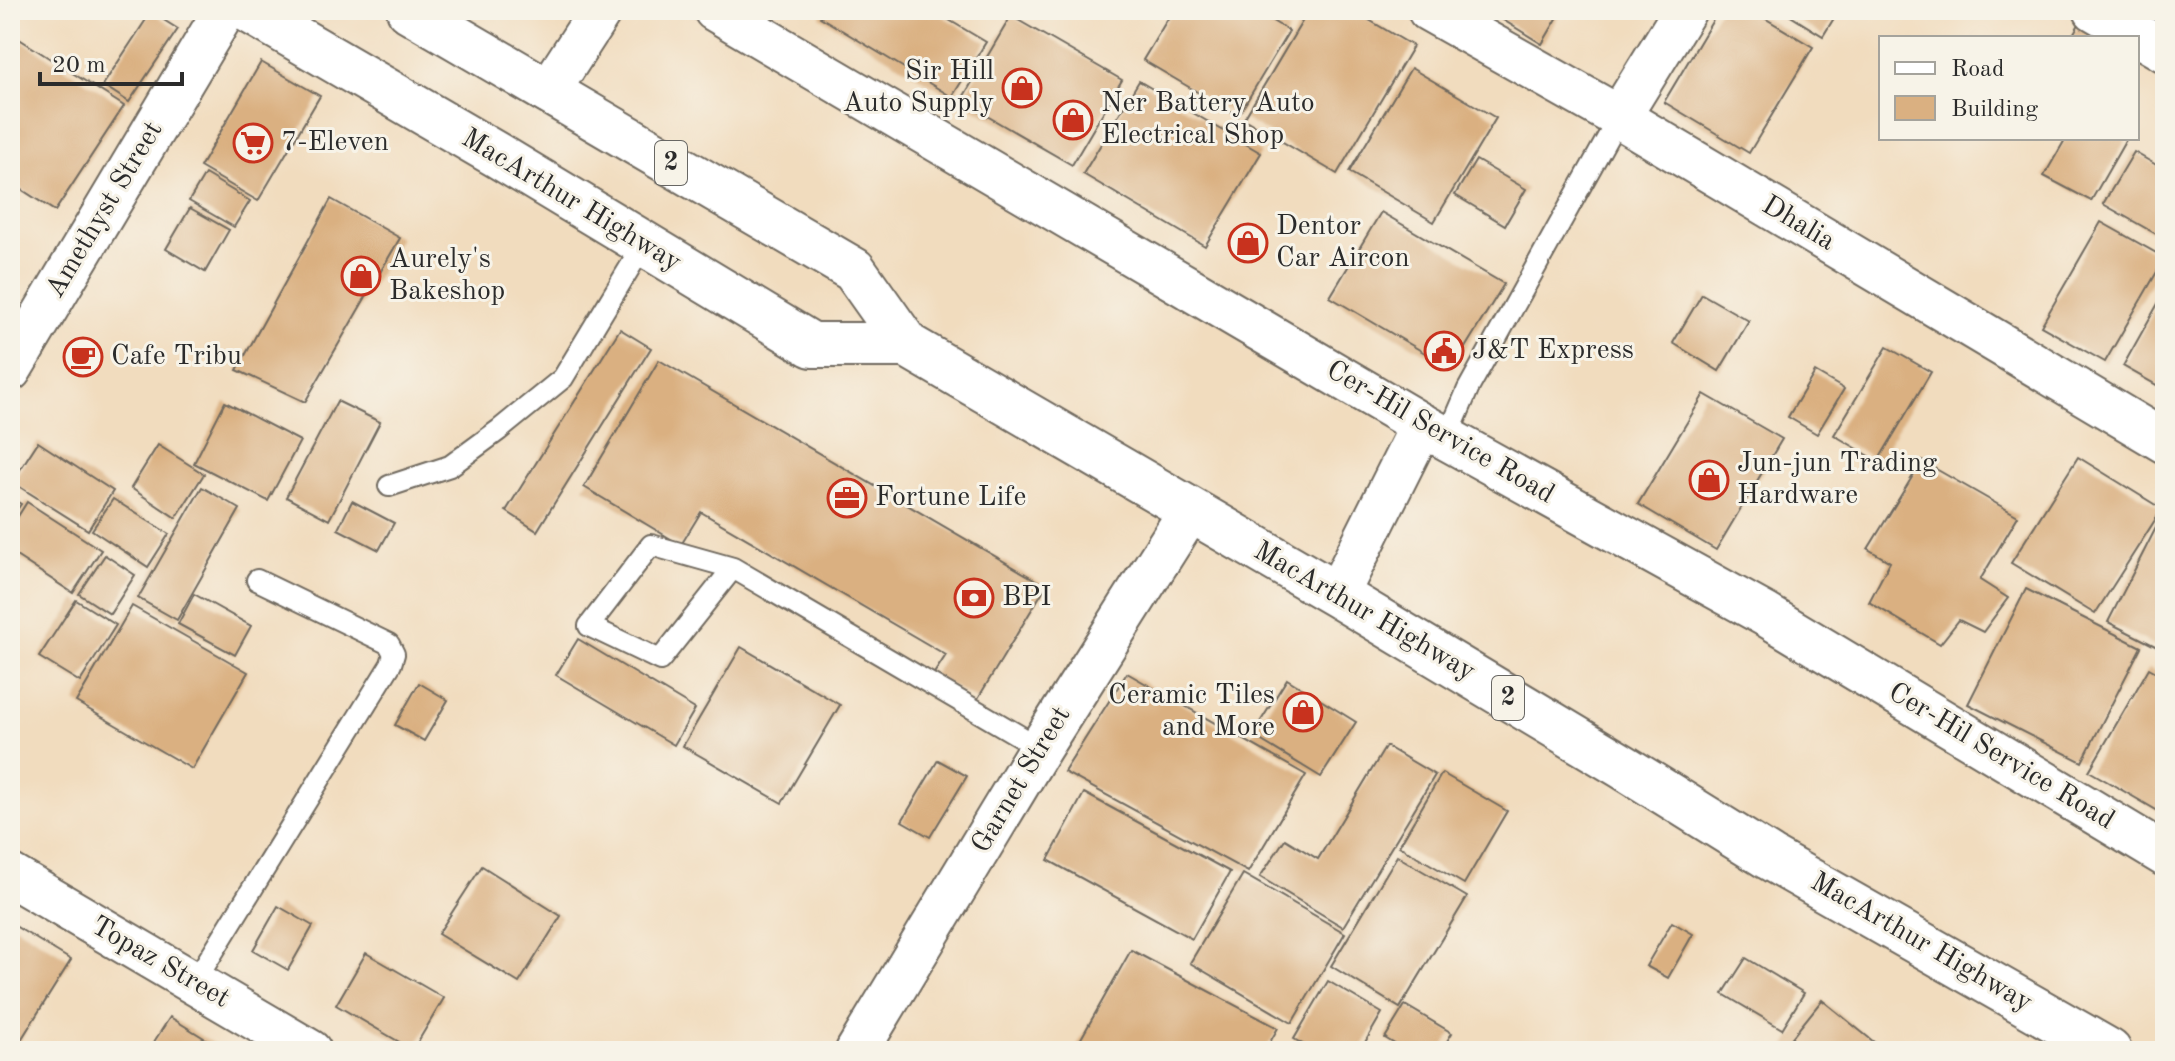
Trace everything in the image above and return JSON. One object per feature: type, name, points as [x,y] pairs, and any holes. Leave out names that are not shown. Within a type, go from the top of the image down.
[{"type":"highway","name":"MacArthur Highway","points":[[248,10],[497,155],[812,345],[907,345]]},
{"type":"highway","name":"MacArthur Highway","points":[[409,10],[854,270],[907,345],[1337,595],[1770,858],[2109,1051]]},
{"type":"street","name":"Amethyst Street","points":[[10,370],[225,10]]},
{"type":"street","points":[[548,92],[601,10]]},
{"type":"street","name":"Cer-Hil Service Road","points":[[715,10],[1435,431],[1766,615],[2165,855]]},
{"type":"street","name":"Dhalia","points":[[1429,10],[1619,117],[2165,442]]},
{"type":"street","points":[[1619,117],[1685,10]]},
{"type":"street","points":[[2095,10],[2165,51]]},
{"type":"street","points":[[1337,595],[1435,431]]},
{"type":"street","name":"Garnet Street","points":[[857,1051],[1040,748],[1190,511]]},
{"type":"street","name":"Topaz Street","points":[[10,875],[310,1051]]},
{"type":"lane","points":[[1435,431],[1468,389],[1619,117]]},
{"type":"lane","points":[[389,486],[450,466],[563,378],[644,244]]},
{"type":"lane","points":[[733,568],[660,660],[589,626],[651,545],[733,568],[1040,748]]},
{"type":"lane","points":[[194,983],[391,664],[394,654],[389,644],[257,580]]},
{"type":"building","points":[[824,10],[932,10],[986,42],[952,97],[820,17]]},
{"type":"building","points":[[1173,10],[1254,10],[1289,31],[1238,116],[1143,60]]},
{"type":"building","points":[[1309,10],[1352,10],[1413,46],[1337,174],[1244,119]]},
{"type":"building","points":[[1487,10],[1562,10],[1542,44]]},
{"type":"building","points":[[1719,10],[1751,10],[1813,47],[1749,153],[1664,102]]},
{"type":"building","points":[[1781,10],[1839,10],[1823,36]]},
{"type":"building","points":[[151,12],[178,29],[129,102],[103,85]]},
{"type":"building","points":[[1011,16],[1122,80],[1072,165],[961,101]]},
{"type":"building","points":[[2079,24],[2100,36],[2072,36]]},
{"type":"building","points":[[10,33],[124,106],[55,211],[10,182]]},
{"type":"building","name":"7-Eleven","points":[[261,62],[320,96],[258,201],[200,167]]},
{"type":"building","points":[[1411,68],[1496,118],[1434,222],[1349,172]]},
{"type":"building","points":[[1139,81],[1261,153],[1205,246],[1083,174]]},
{"type":"building","points":[[2065,140],[2126,140],[2091,201],[2044,176]]},
{"type":"building","points":[[2134,152],[2165,170],[2165,239],[2103,204]]},
{"type":"building","points":[[1476,160],[1526,189],[1505,225],[1455,195]]},
{"type":"building","points":[[205,174],[250,201],[234,227],[189,201]]},
{"type":"building","points":[[331,199],[400,238],[305,402],[237,370]]},
{"type":"building","points":[[190,208],[229,230],[205,272],[166,249]]},
{"type":"building","points":[[1381,212],[1504,284],[1452,369],[1330,297]]},
{"type":"building","points":[[2101,222],[2165,258],[2105,362],[2041,326]]},
{"type":"building","points":[[2165,291],[2165,382],[2162,388],[2123,366]]},
{"type":"building","points":[[1702,294],[1749,321],[1719,371],[1673,343]]},
{"type":"building","points":[[620,329],[651,348],[537,531],[506,511]]},
{"type":"building","points":[[1887,347],[1931,372],[1878,461],[1834,435]]},
{"type":"building","points":[[659,360],[1046,586],[977,700],[933,675],[946,655],[701,512],[681,545],[584,487]]},
{"type":"building","points":[[1815,372],[1844,389],[1817,434],[1788,417]]},
{"type":"building","points":[[1704,394],[1782,439],[1716,550],[1638,504]]},
{"type":"building","points":[[337,401],[380,422],[329,520],[286,497]]},
{"type":"building","points":[[225,402],[300,441],[268,501],[194,463]]},
{"type":"building","points":[[38,442],[113,491],[88,530],[12,482]]},
{"type":"building","points":[[158,445],[204,474],[176,518],[131,488]]},
{"type":"building","points":[[2078,457],[2162,509],[2095,614],[2011,563]]},
{"type":"building","points":[[1922,461],[2018,516],[1980,580],[2008,598],[1983,632],[1959,620],[1940,644],[1869,602],[1890,562],[1868,549]]},
{"type":"building","points":[[202,487],[240,509],[177,620],[138,598]]},
{"type":"building","points":[[10,497],[21,504],[10,520]]},
{"type":"building","points":[[113,499],[169,534],[148,567],[92,530]]},
{"type":"building","points":[[352,501],[394,523],[379,550],[338,529]]},
{"type":"building","points":[[27,502],[101,550],[73,593],[10,552],[10,529]]},
{"type":"building","points":[[2165,510],[2165,651],[2108,622]]},
{"type":"building","points":[[105,555],[135,575],[110,614],[79,594]]},
{"type":"building","points":[[2026,589],[2141,647],[2082,762],[1968,704]]},
{"type":"building","points":[[194,594],[251,626],[235,655],[178,624]]},
{"type":"building","points":[[76,600],[116,625],[80,682],[39,657]]},
{"type":"building","points":[[132,606],[248,672],[192,769],[76,702]]},
{"type":"building","points":[[578,639],[695,709],[674,745],[556,675]]},
{"type":"building","points":[[741,647],[840,705],[782,803],[683,746]]},
{"type":"building","points":[[2149,668],[2165,677],[2165,815],[2089,771]]},
{"type":"building","points":[[1127,673],[1306,775],[1248,872],[1064,772]]},
{"type":"building","points":[[1287,679],[1356,722],[1321,777],[1252,735]]},
{"type":"building","points":[[419,683],[448,700],[424,741],[395,725]]},
{"type":"building","points":[[1386,746],[1435,775],[1343,927],[1260,877],[1285,839],[1318,859]]},
{"type":"building","points":[[938,760],[967,776],[930,837],[902,821]]},
{"type":"building","points":[[1442,773],[1507,811],[1464,884],[1399,846]]},
{"type":"building","points":[[1084,793],[1230,872],[1192,939],[1048,860]]},
{"type":"building","points":[[1397,856],[1467,897],[1400,1008],[1331,966]]},
{"type":"building","points":[[482,866],[561,916],[519,983],[438,934]]},
{"type":"building","points":[[1243,874],[1345,933],[1292,1023],[1190,963]]},
{"type":"building","points":[[278,906],[313,926],[288,970],[253,950]]},
{"type":"building","points":[[1672,922],[1693,934],[1668,978],[1646,966]]},
{"type":"building","points":[[15,926],[71,960],[14,1051],[10,1051],[10,934]]},
{"type":"building","points":[[1131,950],[1278,1028],[1265,1051],[1074,1051]]},
{"type":"building","points":[[366,953],[444,998],[413,1050],[336,1005]]},
{"type":"building","points":[[1746,958],[1804,993],[1782,1029],[1723,994]]},
{"type":"building","points":[[1328,981],[1382,1013],[1360,1051],[1315,1051],[1294,1039]]},
{"type":"building","points":[[1822,1000],[1874,1042],[1866,1051],[1781,1051]]},
{"type":"building","points":[[1405,1005],[1452,1033],[1441,1051],[1406,1051],[1385,1038]]},
{"type":"building","points":[[170,1017],[225,1051],[148,1051]]},
{"type":"place","name":"Sir Hill Auto Supply","points":[[1022,88]]},
{"type":"place","name":"Ner Battery Auto Electrical Shop","points":[[1073,120]]},
{"type":"place","name":"7-Eleven","points":[[253,143]]},
{"type":"place","name":"Dentor Car Aircon","points":[[1248,243]]},
{"type":"place","name":"Aurely's Bakeshop","points":[[361,276]]},
{"type":"place","name":"J&T Express","points":[[1444,351]]},
{"type":"place","name":"Cafe Tribu","points":[[83,357]]},
{"type":"place","name":"Jun-jun Trading Hardware","points":[[1709,480]]},
{"type":"place","name":"Fortune Life","points":[[847,498]]},
{"type":"place","name":"BPI","points":[[974,598]]},
{"type":"place","name":"Ceramic Tiles and More","points":[[1303,712]]}]
